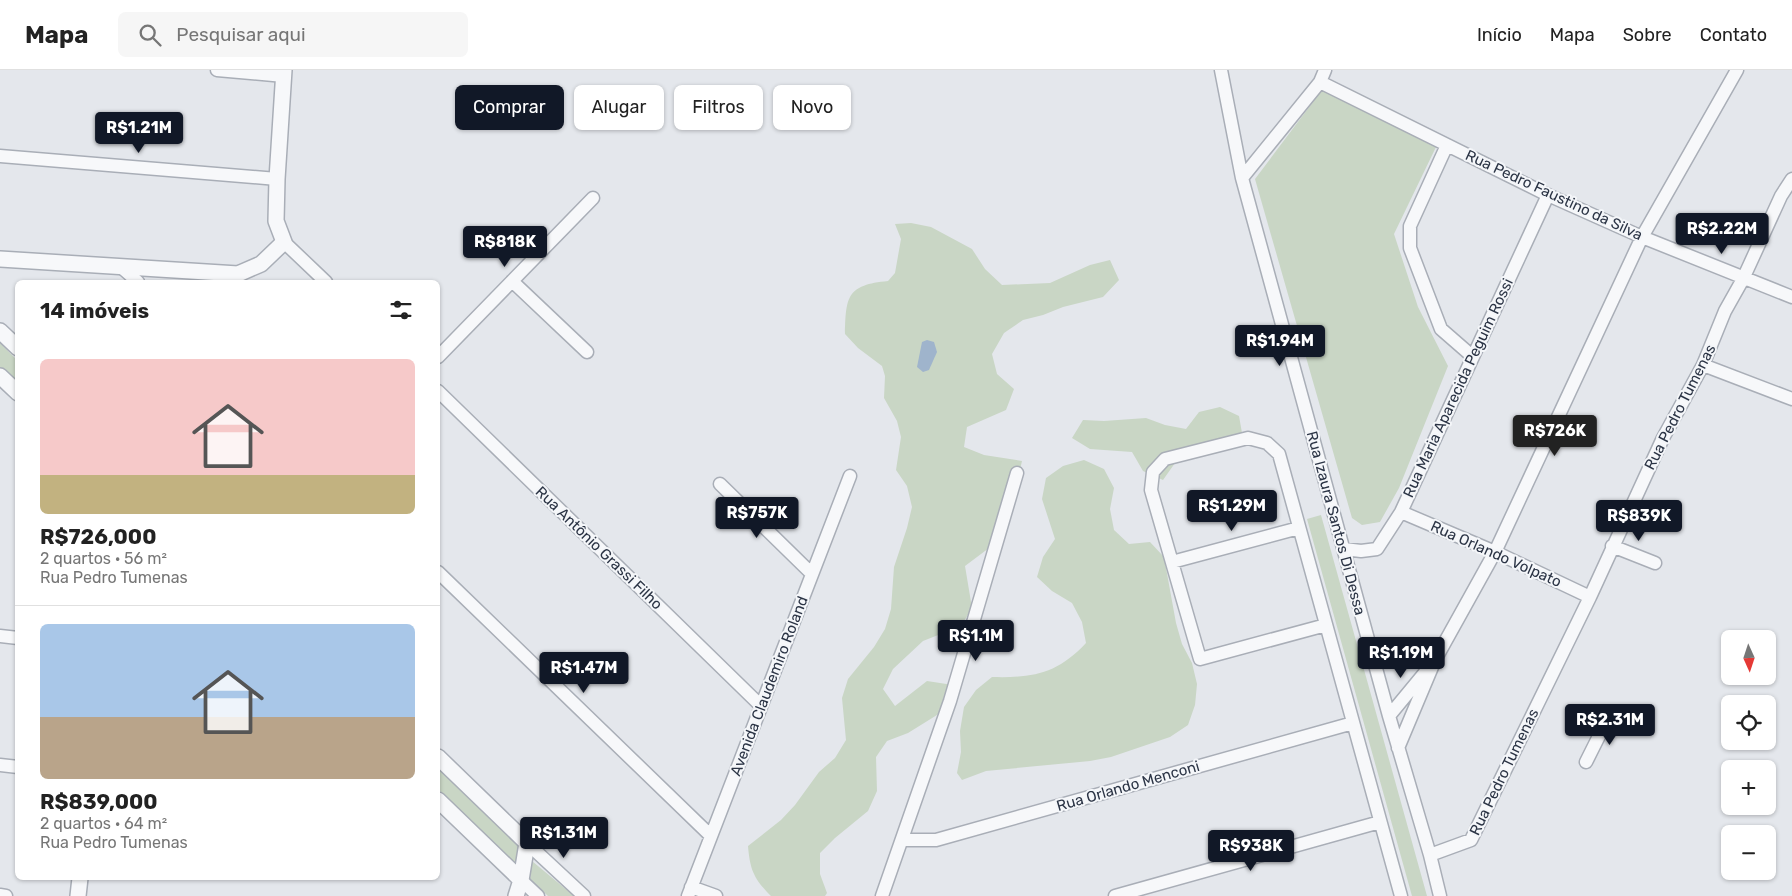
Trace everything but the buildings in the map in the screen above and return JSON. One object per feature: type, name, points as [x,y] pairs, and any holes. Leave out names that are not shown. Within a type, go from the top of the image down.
[{"type":"street","points":[[217,70],[284,73],[276,221],[284,242],[324,280]]},
{"type":"street","name":"Rua Izaura Santos Di Dessa","points":[[1221,70],[1242,178],[1389,716],[1430,854],[1440,896]]},
{"type":"street","points":[[1398,748],[1435,660],[1495,552],[1642,237],[1737,70]]},
{"type":"street","points":[[1242,178],[1323,76]]},
{"type":"street","name":"Rua Pedro Faustino da Silva","points":[[1323,76],[1447,145],[1548,195],[1642,237],[1792,298]]},
{"type":"street","points":[[1447,145],[1410,226],[1410,248],[1441,329],[1472,356]]},
{"type":"street","points":[[0,156],[277,179]]},
{"type":"street","name":"Rua Pedro Tumenas","points":[[1430,854],[1470,840],[1590,597],[1663,438],[1703,365],[1725,311],[1744,279],[1782,196],[1792,179]]},
{"type":"street","name":"Rua Maria Aparecida Peguim Rossi","points":[[1344,549],[1362,551],[1377,549],[1401,512],[1548,195]]},
{"type":"street","points":[[440,355],[593,198]]},
{"type":"street","points":[[0,259],[238,274],[261,264],[284,242]]},
{"type":"street","points":[[121,267],[136,280]]},
{"type":"street","points":[[512,281],[587,352]]},
{"type":"street","points":[[0,331],[15,345]]},
{"type":"street","points":[[1703,365],[1792,399]]},
{"type":"street","points":[[0,376],[15,390]]},
{"type":"street","name":"Rua Antônio Grassi Filho","points":[[440,393],[761,706]]},
{"type":"street","points":[[1326,625],[1200,659],[1151,490],[1152,472],[1165,460],[1248,438],[1267,443],[1279,454],[1401,896]]},
{"type":"street","points":[[882,896],[950,701],[1017,473]]},
{"type":"street","name":"Avenida Claudemiro Roland","points":[[689,891],[850,476]]},
{"type":"street","points":[[720,484],[812,574]]},
{"type":"street","name":"Rua Orlando Volpato","points":[[1401,512],[1495,552],[1590,597]]},
{"type":"street","points":[[1172,562],[1299,528]]},
{"type":"street","points":[[1612,546],[1655,563]]},
{"type":"street","points":[[440,574],[711,836]]},
{"type":"street","points":[[0,636],[15,638]]},
{"type":"street","points":[[1389,716],[1435,660]]},
{"type":"street","points":[[1586,762],[1608,718]]},
{"type":"street","name":"Rua Orlando Menconi","points":[[902,840],[936,840],[1353,723]]},
{"type":"street","points":[[440,759],[584,896]]},
{"type":"street","points":[[0,765],[15,767]]},
{"type":"street","points":[[441,806],[538,896]]},
{"type":"street","points":[[1115,896],[1380,822]]},
{"type":"street","points":[[516,896],[521,880],[527,843]]},
{"type":"street","points":[[78,896],[80,880]]},
{"type":"street","points":[[678,896],[689,891],[716,896]]},
{"type":"street","points":[[0,895],[6,896]]},
{"type":"green space","points":[[1322,90],[1436,147],[1394,234],[1418,307],[1448,366],[1399,488],[1380,522],[1362,525],[1352,518],[1255,179]]},
{"type":"green space","points":[[911,223],[931,227],[972,249],[985,269],[1002,285],[1050,283],[1090,265],[1110,260],[1119,280],[1103,297],[1023,320],[1004,333],[992,354],[997,374],[1014,389],[1006,410],[967,427],[964,447],[984,455],[1022,461],[1013,498],[1012,512],[998,533],[997,542],[965,566],[972,608],[961,626],[923,641],[893,669],[883,689],[895,706],[927,681],[953,685],[945,706],[937,715],[908,733],[887,741],[876,757],[877,791],[868,811],[820,853],[820,874],[827,893],[825,896],[771,896],[754,874],[748,846],[781,820],[795,805],[819,772],[835,758],[846,740],[842,698],[848,679],[874,647],[885,629],[891,609],[894,567],[912,507],[907,486],[896,470],[901,437],[897,421],[884,398],[885,376],[882,366],[858,348],[845,334],[845,321],[851,295],[864,286],[888,281],[895,273],[901,239],[895,224]]},
{"type":"green space","points":[[0,343],[15,358],[15,382],[0,367]]},
{"type":"green space","points":[[1220,407],[1239,416],[1242,433],[1234,443],[1215,454],[1194,453],[1175,463],[1163,480],[1143,471],[1132,452],[1090,449],[1072,438],[1083,420],[1104,421],[1146,418],[1165,425],[1186,429],[1199,412]]},
{"type":"green space","points":[[1084,460],[1104,469],[1114,488],[1110,509],[1114,530],[1129,544],[1150,542],[1164,557],[1176,623],[1182,644],[1192,663],[1197,684],[1195,705],[1188,725],[1170,737],[1111,757],[1090,761],[986,771],[962,780],[957,773],[961,752],[960,731],[964,707],[976,690],[992,677],[1032,675],[1054,668],[1065,662],[1086,643],[1082,622],[1072,603],[1052,591],[1037,577],[1043,557],[1055,539],[1042,499],[1046,478],[1063,466]]},
{"type":"green space","points":[[1321,515],[1427,896],[1412,896],[1307,519]]},
{"type":"green space","points":[[440,768],[520,847],[518,868],[440,791]]},
{"type":"green space","points":[[532,861],[574,896],[548,896],[530,879]]},
{"type":"water","points":[[927,340],[934,342],[937,352],[929,370],[923,372],[917,367],[922,342]]}]
